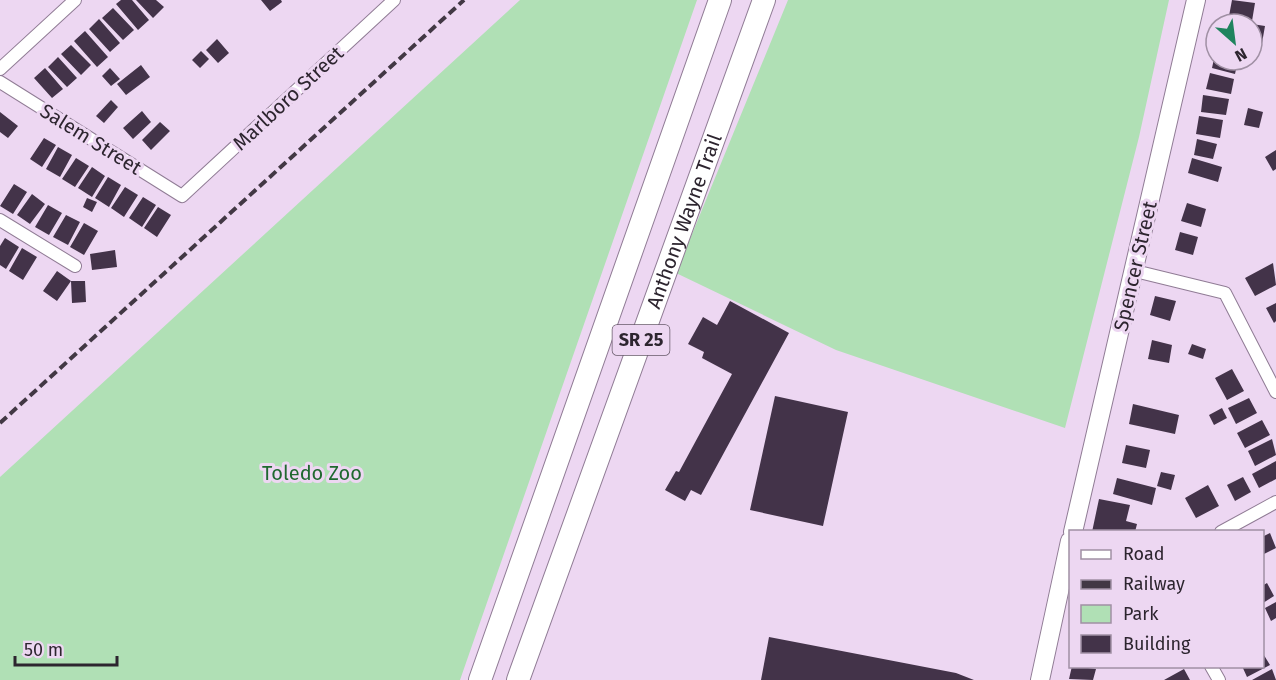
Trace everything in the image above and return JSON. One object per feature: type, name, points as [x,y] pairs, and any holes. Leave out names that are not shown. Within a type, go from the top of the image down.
[{"type":"highway","name":"Anthony Wayne Trail","points":[[480,680],[720,0]]},
{"type":"highway","name":"Anthony Wayne Trail","points":[[518,680],[765,0]]},
{"type":"street","points":[[0,69],[75,0]]},
{"type":"street","name":"Marlboro Street","points":[[182,196],[394,0]]},
{"type":"street","name":"Spencer Street","points":[[1074,530],[1196,0]]},
{"type":"street","name":"Salem Street","points":[[0,82],[182,196]]},
{"type":"street","points":[[0,220],[75,266]]},
{"type":"street","points":[[1135,271],[1225,293],[1276,392]]},
{"type":"street","points":[[1223,530],[1276,502]]},
{"type":"street","name":"Spencer Street","points":[[1040,680],[1069,550]]},
{"type":"green space","name":"Toledo Zoo","points":[[520,0],[697,0],[460,680],[0,680],[0,477]]},
{"type":"green space","points":[[788,0],[1169,0],[1139,137],[1065,428],[836,350],[676,273]]},
{"type":"building","points":[[121,0],[132,0],[149,20],[138,30],[116,4]]},
{"type":"building","points":[[136,0],[156,0],[164,7],[153,18]]},
{"type":"building","points":[[261,0],[281,0],[282,2],[270,11]]},
{"type":"building","points":[[1232,0],[1255,3],[1254,12],[1230,12]]},
{"type":"building","points":[[113,8],[134,30],[123,40],[102,18]]},
{"type":"building","points":[[99,19],[120,43],[110,52],[89,29]]},
{"type":"building","points":[[85,31],[108,57],[97,67],[74,41]]},
{"type":"building","points":[[217,39],[229,53],[218,63],[206,50]]},
{"type":"building","points":[[71,45],[91,65],[81,75],[61,54]]},
{"type":"building","points":[[201,51],[209,59],[200,68],[192,60]]},
{"type":"building","points":[[58,57],[77,78],[67,87],[48,67]]},
{"type":"building","points":[[141,65],[150,77],[126,95],[117,84]]},
{"type":"building","points":[[45,68],[63,89],[52,98],[34,78]]},
{"type":"building","points":[[110,68],[120,79],[111,86],[102,76]]},
{"type":"building","points":[[1210,73],[1234,79],[1231,94],[1206,89]]},
{"type":"building","points":[[1203,95],[1229,99],[1226,115],[1201,112]]},
{"type":"building","points":[[111,100],[118,107],[104,123],[96,116]]},
{"type":"building","points":[[1248,108],[1263,112],[1259,128],[1244,125]]},
{"type":"building","points":[[142,111],[151,122],[133,139],[123,128]]},
{"type":"building","points":[[0,112],[18,126],[8,138],[0,132]]},
{"type":"building","points":[[1199,116],[1223,120],[1220,138],[1196,134]]},
{"type":"building","points":[[160,122],[170,131],[151,150],[142,140]]},
{"type":"building","points":[[44,138],[56,145],[42,167],[30,159]]},
{"type":"building","points":[[1197,139],[1217,144],[1213,159],[1194,155]]},
{"type":"building","points":[[58,147],[72,155],[60,177],[46,169]]},
{"type":"building","points":[[1276,150],[1276,169],[1273,171],[1265,157]]},
{"type":"building","points":[[76,158],[89,166],[75,187],[62,179]]},
{"type":"building","points":[[1192,158],[1222,167],[1218,182],[1188,173]]},
{"type":"building","points":[[92,167],[105,176],[92,197],[78,188]]},
{"type":"building","points":[[108,177],[121,185],[109,207],[95,198]]},
{"type":"building","points":[[14,184],[27,192],[13,214],[0,206]]},
{"type":"building","points":[[125,187],[138,195],[124,217],[111,208]]},
{"type":"building","points":[[32,194],[45,204],[30,224],[17,215]]},
{"type":"building","points":[[143,197],[156,205],[142,227],[129,218]]},
{"type":"building","points":[[87,198],[97,202],[92,212],[83,207]]},
{"type":"building","points":[[1187,203],[1206,209],[1201,227],[1181,221]]},
{"type":"building","points":[[48,205],[62,213],[49,235],[35,227]]},
{"type":"building","points":[[158,207],[171,215],[157,237],[144,228]]},
{"type":"building","points":[[66,215],[80,222],[68,245],[53,237]]},
{"type":"building","points":[[84,223],[98,231],[84,255],[70,247]]},
{"type":"building","points":[[1180,232],[1198,237],[1193,255],[1175,250]]},
{"type":"building","points":[[5,238],[19,247],[6,269],[0,265],[0,246]]},
{"type":"building","points":[[22,248],[37,257],[23,280],[9,271]]},
{"type":"building","points":[[115,250],[117,267],[92,270],[90,254]]},
{"type":"building","points":[[1273,263],[1276,285],[1255,296],[1245,278]]},
{"type":"building","points":[[57,271],[71,281],[57,301],[43,291]]},
{"type":"building","points":[[71,281],[85,281],[86,302],[72,303]]},
{"type":"building","points":[[1155,296],[1176,301],[1170,321],[1150,315]]},
{"type":"building","points":[[730,301],[789,333],[701,495],[691,490],[685,501],[665,490],[676,471],[679,472],[732,374],[702,358],[704,352],[688,344],[703,317],[717,325]]},
{"type":"building","points":[[1276,303],[1276,321],[1274,323],[1266,308]]},
{"type":"building","points":[[1152,340],[1172,345],[1169,363],[1148,359]]},
{"type":"building","points":[[1192,344],[1206,349],[1203,359],[1188,354]]},
{"type":"building","points":[[1232,369],[1244,391],[1227,400],[1215,378]]},
{"type":"building","points":[[775,396],[848,412],[823,526],[750,510]]},
{"type":"building","points":[[1249,398],[1257,413],[1236,424],[1228,408]]},
{"type":"building","points":[[1133,404],[1179,415],[1175,434],[1129,424]]},
{"type":"building","points":[[1222,408],[1227,418],[1214,425],[1209,415]]},
{"type":"building","points":[[1262,420],[1270,435],[1245,448],[1237,433]]},
{"type":"building","points":[[1272,439],[1276,455],[1255,466],[1248,451]]},
{"type":"building","points":[[1126,445],[1150,450],[1146,468],[1122,463]]},
{"type":"building","points":[[1276,461],[1276,479],[1259,488],[1252,474]]},
{"type":"building","points":[[1161,472],[1175,475],[1171,490],[1157,486]]},
{"type":"building","points":[[1243,477],[1251,492],[1235,501],[1227,485]]},
{"type":"building","points":[[1117,478],[1156,488],[1152,505],[1113,494]]},
{"type":"building","points":[[1208,485],[1219,506],[1196,518],[1185,498]]},
{"type":"building","points":[[1099,499],[1130,505],[1126,521],[1137,524],[1136,530],[1092,530]]},
{"type":"building","points":[[1270,533],[1276,548],[1264,554],[1264,536]]},
{"type":"building","points":[[1267,583],[1274,596],[1264,602],[1264,585]]},
{"type":"building","points":[[1276,602],[1276,618],[1271,621],[1265,608]]},
{"type":"building","points":[[769,637],[956,673],[974,680],[761,680]]},
{"type":"building","points":[[1264,655],[1270,665],[1247,677],[1243,668],[1264,668]]},
{"type":"building","points":[[1072,668],[1096,669],[1093,680],[1069,679]]},
{"type":"building","points":[[1184,669],[1190,680],[1164,680]]},
{"type":"building","points":[[1272,669],[1276,680],[1252,680]]},
{"type":"railway","points":[[0,423],[464,0]]}]
